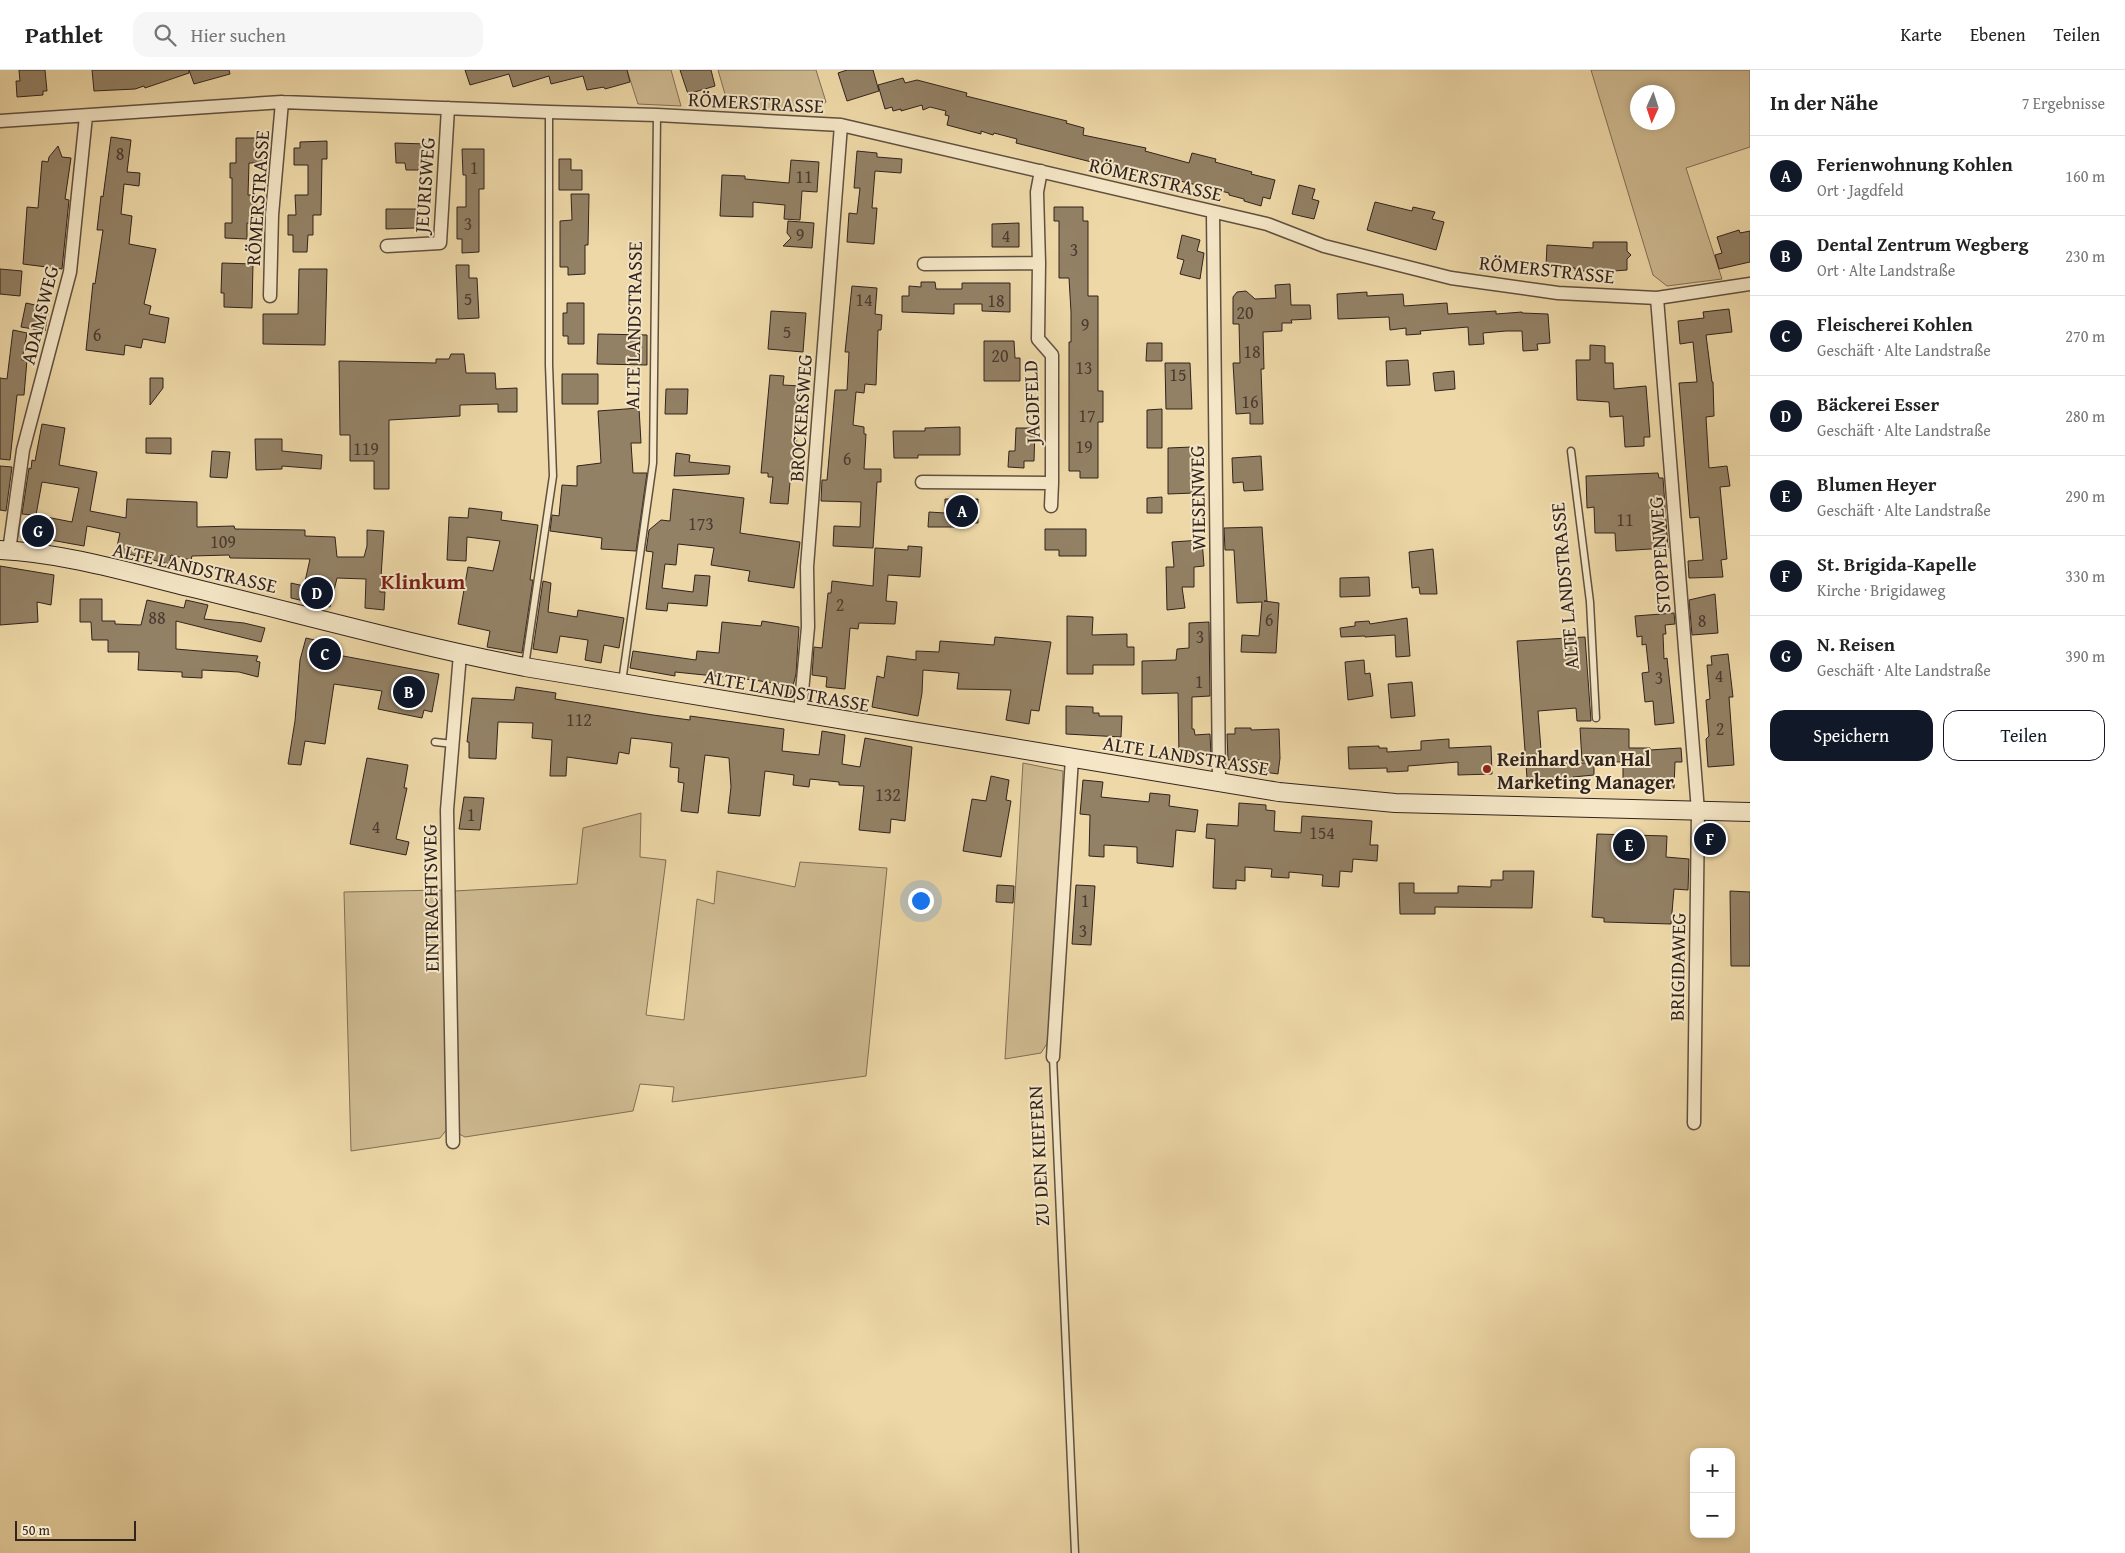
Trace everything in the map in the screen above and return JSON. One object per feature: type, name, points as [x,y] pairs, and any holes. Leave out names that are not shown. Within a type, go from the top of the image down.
[{"type":"main road","name":"ALTE LANDSTRASSE","points":[[5,551],[60,557],[128,572],[460,654],[525,667],[1279,792],[1395,803],[1750,812]]},
{"type":"street","name":"RÖMERSTRASSE","points":[[270,296],[272,215],[282,102]]},
{"type":"street","name":"RÖMERSTRASSE","points":[[0,121],[282,102],[657,114],[841,125],[1267,224],[1324,246],[1451,278],[1558,293],[1657,298],[1750,284]]},
{"type":"street","name":"JEURISWEG","points":[[387,246],[440,243],[448,108]]},
{"type":"street","name":"ADAMSWEG","points":[[5,551],[23,450],[70,272],[86,116]]},
{"type":"street","name":"BROCKERSWEG","points":[[800,713],[808,627],[807,567],[841,125]]},
{"type":"street","name":"JAGDFELD","points":[[1041,171],[1037,192],[1039,263],[1038,339],[1052,355],[1052,506]]},
{"type":"street","name":"WIESENWEG","points":[[1213,212],[1219,783]]},
{"type":"street","points":[[924,264],[1039,263]]},
{"type":"street","name":"STOPPENWEG","points":[[1657,298],[1698,811]]},
{"type":"street","points":[[922,482],[1052,483]]},
{"type":"street","name":"EINTRACHTSWEG","points":[[453,1142],[447,810],[460,654]]},
{"type":"street","name":"ZU DEN KIEFERN","points":[[1052,1057],[1072,758]]},
{"type":"street","name":"BRIGIDAWEG","points":[[1694,1123],[1698,811]]},
{"type":"lane","points":[[525,667],[553,476],[549,365],[549,112]]},
{"type":"lane","name":"ALTE LANDSTRASSE","points":[[621,684],[653,463],[657,114]]},
{"type":"lane","name":"ALTE LANDSTRASSE","points":[[1571,451],[1590,602],[1596,718]]},
{"type":"lane","points":[[435,742],[453,744]]},
{"type":"lane","name":"ZU DEN KIEFERN","points":[[1052,1057],[1076,1553]]},
{"type":"shaded area","points":[[627,70],[671,70],[681,106],[638,104]]},
{"type":"shaded area","points":[[718,70],[816,70],[826,102],[816,111],[729,108]]},
{"type":"shaded area","points":[[1591,70],[1750,70],[1750,147],[1686,168],[1722,279],[1667,286],[1653,275]]},
{"type":"shaded area","points":[[1023,763],[1063,771],[1060,870],[1048,1042],[1041,1053],[1005,1059]]},
{"type":"shaded area","points":[[641,813],[640,857],[666,860],[646,1015],[684,1020],[697,899],[714,904],[717,871],[795,887],[800,862],[887,868],[866,1076],[672,1102],[674,1087],[640,1084],[633,1111],[465,1137],[457,1133],[455,891],[577,884],[583,828]]},
{"type":"shaded area","points":[[441,890],[448,1128],[440,1138],[351,1151],[344,892]]},
{"type":"building","points":[[19,70],[45,70],[47,91],[43,91],[43,95],[17,97],[16,81],[20,81]]},
{"type":"building","points":[[92,70],[189,70],[189,73],[145,88],[144,86],[135,89],[94,91]]},
{"type":"building","points":[[189,70],[229,70],[230,74],[194,84]]},
{"type":"building","points":[[465,70],[627,70],[630,82],[605,89],[604,87],[587,90],[583,76],[551,84],[549,76],[513,87],[509,74],[470,85]]},
{"type":"building","points":[[680,70],[711,70],[715,86],[688,94]]},
{"type":"building","points":[[847,70],[873,70],[879,91],[847,101],[838,73]]},
{"type":"building","points":[[903,78],[905,83],[917,80],[967,93],[966,96],[1067,121],[1066,123],[1084,128],[1083,135],[1146,148],[1145,151],[1189,163],[1192,153],[1216,159],[1215,162],[1275,180],[1270,199],[1263,197],[1261,206],[1229,195],[1229,193],[1160,176],[1159,179],[1016,143],[1017,139],[994,133],[993,135],[981,131],[981,134],[947,125],[949,116],[945,115],[946,111],[930,107],[923,110],[922,105],[901,111],[901,109],[893,111],[892,107],[885,109],[878,85]]},
{"type":"building","points":[[111,137],[131,140],[127,172],[140,173],[139,186],[124,184],[121,214],[132,216],[129,244],[156,249],[144,304],[151,306],[149,314],[169,318],[165,343],[143,339],[141,348],[125,345],[124,355],[86,350],[93,283],[95,284],[103,230],[97,230]]},
{"type":"building","points":[[236,138],[264,138],[264,163],[249,163],[248,195],[257,195],[256,224],[247,223],[247,239],[225,238],[225,223],[232,223],[230,163],[236,163]]},
{"type":"building","points":[[327,141],[327,159],[322,159],[321,215],[313,215],[313,235],[308,235],[307,252],[293,252],[293,235],[288,235],[288,215],[296,215],[295,195],[308,195],[308,165],[294,165],[294,148],[300,148],[300,142]]},
{"type":"building","points":[[395,143],[426,144],[426,162],[421,162],[421,170],[406,170],[405,163],[396,163]]},
{"type":"building","points":[[58,146],[62,157],[71,158],[65,199],[69,200],[62,269],[23,264],[27,207],[38,208],[42,161],[48,162],[49,157]]},
{"type":"building","points":[[462,149],[484,149],[484,189],[479,189],[479,252],[462,253],[462,239],[457,239],[457,207],[466,207],[466,175],[463,175]]},
{"type":"building","points":[[857,151],[877,153],[877,157],[902,159],[901,173],[875,171],[872,208],[877,208],[874,244],[847,242],[849,213],[857,214],[860,188],[854,188]]},
{"type":"building","points":[[559,159],[571,159],[571,170],[582,170],[582,190],[559,190]]},
{"type":"building","points":[[791,160],[819,162],[817,192],[802,191],[800,220],[784,219],[785,205],[753,202],[753,217],[720,216],[722,175],[745,176],[745,179],[789,183]]},
{"type":"building","points":[[1299,185],[1315,189],[1312,199],[1319,201],[1314,219],[1292,214]]},
{"type":"building","points":[[571,194],[589,194],[588,245],[585,245],[585,274],[568,275],[568,267],[560,267],[560,221],[572,220]]},
{"type":"building","points":[[1375,202],[1412,211],[1413,207],[1435,212],[1432,219],[1444,222],[1436,250],[1367,230]]},
{"type":"building","points":[[1054,207],[1083,207],[1083,221],[1088,221],[1088,296],[1098,296],[1098,391],[1103,391],[1103,422],[1098,422],[1098,478],[1080,478],[1080,471],[1069,471],[1069,342],[1071,342],[1071,312],[1069,278],[1059,278],[1059,221],[1054,221]]},
{"type":"building","points":[[386,209],[419,209],[419,224],[415,228],[386,229]]},
{"type":"building","points":[[788,221],[814,223],[812,248],[783,246],[791,238],[787,233]]},
{"type":"building","points":[[1019,223],[1019,247],[992,247],[992,224]]},
{"type":"building","points":[[1739,230],[1740,233],[1750,231],[1750,262],[1719,269],[1715,255],[1722,253],[1717,237]]},
{"type":"building","points":[[1182,235],[1200,240],[1197,251],[1204,253],[1200,279],[1180,274],[1184,260],[1177,258]]},
{"type":"building","points":[[1593,242],[1627,242],[1627,251],[1631,255],[1627,259],[1627,270],[1586,273],[1586,271],[1575,271],[1575,268],[1546,266],[1547,245],[1593,248]]},
{"type":"building","points":[[222,263],[253,264],[252,308],[224,307],[224,293],[221,293]]},
{"type":"building","points":[[456,265],[469,265],[469,278],[477,278],[479,318],[458,319]]},
{"type":"building","points":[[0,269],[22,271],[20,296],[0,294]]},
{"type":"building","points":[[299,269],[327,269],[325,345],[263,344],[263,314],[298,314]]},
{"type":"building","points":[[921,282],[935,282],[936,289],[962,289],[962,283],[1010,283],[1010,312],[982,311],[982,304],[954,304],[954,314],[902,312],[902,296],[909,296],[909,286],[921,287]]},
{"type":"building","points":[[1290,284],[1291,305],[1310,305],[1311,319],[1291,320],[1292,323],[1282,323],[1282,331],[1263,332],[1264,369],[1261,369],[1263,424],[1250,424],[1250,413],[1236,414],[1233,363],[1240,363],[1239,324],[1233,324],[1233,297],[1237,292],[1246,291],[1255,299],[1276,298],[1275,285]]},
{"type":"building","points":[[852,286],[877,288],[875,314],[882,315],[881,330],[878,330],[876,385],[865,384],[864,393],[856,392],[853,425],[864,427],[864,434],[866,434],[864,469],[881,469],[881,482],[877,482],[873,548],[833,546],[834,526],[860,527],[861,502],[821,501],[822,480],[827,480],[835,390],[847,390],[849,352],[845,352]]},
{"type":"building","points":[[1367,292],[1367,296],[1403,294],[1404,306],[1447,303],[1448,314],[1496,311],[1496,314],[1522,312],[1548,314],[1550,343],[1537,344],[1538,350],[1523,351],[1522,331],[1506,331],[1483,333],[1484,344],[1469,345],[1468,327],[1420,331],[1421,334],[1406,335],[1406,328],[1390,330],[1389,317],[1338,319],[1337,294]]},
{"type":"building","points":[[26,303],[49,308],[45,331],[21,327]]},
{"type":"building","points":[[567,303],[584,303],[584,344],[568,344],[568,336],[563,336],[563,313],[567,313]]},
{"type":"building","points":[[1729,309],[1732,332],[1706,335],[1713,382],[1714,416],[1706,417],[1709,468],[1727,466],[1730,486],[1720,487],[1727,559],[1721,560],[1723,577],[1689,578],[1688,561],[1703,560],[1699,517],[1690,518],[1679,383],[1697,382],[1693,342],[1680,344],[1678,321],[1704,318],[1703,312]]},
{"type":"building","points":[[771,311],[806,313],[803,352],[768,349]]},
{"type":"building","points":[[13,330],[27,333],[22,360],[27,360],[24,395],[17,395],[10,460],[0,459],[0,378],[7,379]]},
{"type":"building","points":[[598,334],[647,335],[647,365],[597,364]]},
{"type":"building","points":[[984,341],[1014,341],[1015,358],[1020,358],[1020,381],[984,381]]},
{"type":"building","points":[[1147,343],[1162,343],[1162,361],[1146,361]]},
{"type":"building","points":[[1590,345],[1605,346],[1605,363],[1613,363],[1614,389],[1646,386],[1650,437],[1644,437],[1644,446],[1625,447],[1623,416],[1610,417],[1609,402],[1577,400],[1576,360],[1590,360]]},
{"type":"building","points":[[451,354],[464,354],[466,373],[495,373],[496,389],[517,388],[517,412],[498,412],[498,404],[460,405],[460,416],[389,420],[389,489],[374,489],[374,461],[350,461],[350,435],[340,435],[339,361],[436,363],[436,359],[449,359]]},
{"type":"building","points":[[1408,360],[1410,385],[1387,386],[1386,361]]},
{"type":"building","points":[[1165,363],[1190,363],[1192,409],[1166,409]]},
{"type":"building","points":[[1454,371],[1455,389],[1435,391],[1433,373]]},
{"type":"building","points":[[562,374],[598,374],[598,404],[562,404]]},
{"type":"building","points":[[770,375],[784,376],[783,385],[801,386],[795,461],[792,461],[788,504],[770,503],[773,477],[768,477],[768,473],[761,473]]},
{"type":"building","points":[[150,378],[163,378],[163,388],[150,405]]},
{"type":"building","points":[[666,389],[688,389],[687,414],[665,414]]},
{"type":"building","points":[[639,408],[641,443],[631,443],[633,473],[647,473],[636,551],[601,549],[602,538],[550,531],[552,515],[559,516],[562,485],[577,486],[577,466],[601,463],[598,411]]},
{"type":"building","points":[[1162,409],[1162,448],[1147,448],[1147,410]]},
{"type":"building","points":[[42,424],[65,428],[59,465],[97,472],[90,511],[126,518],[127,499],[197,502],[197,527],[234,526],[235,529],[305,530],[305,536],[335,537],[337,557],[364,557],[367,546],[367,530],[384,531],[380,592],[385,592],[384,610],[365,608],[366,579],[337,578],[330,607],[291,598],[291,583],[304,586],[310,559],[230,558],[229,555],[192,556],[191,560],[171,555],[169,564],[116,551],[120,533],[87,526],[84,546],[28,536],[32,515],[22,514],[29,468],[31,469],[32,460],[35,461]],"holes":[[[42,482],[79,488],[72,522],[36,515]]]},
{"type":"building","points":[[960,427],[960,455],[918,455],[918,458],[894,458],[893,431],[925,431],[925,428]]},
{"type":"building","points":[[1016,428],[1035,428],[1034,461],[1024,461],[1024,468],[1008,467],[1009,451],[1015,451]]},
{"type":"building","points":[[146,438],[171,438],[171,454],[146,453]]},
{"type":"building","points":[[255,439],[282,439],[282,451],[322,455],[321,469],[282,466],[282,469],[256,470]]},
{"type":"building","points":[[1192,447],[1194,493],[1168,494],[1168,448]]},
{"type":"building","points":[[212,451],[230,452],[227,478],[210,477]]},
{"type":"building","points":[[676,453],[690,455],[689,462],[730,466],[729,474],[674,476]]},
{"type":"building","points":[[1261,456],[1263,490],[1244,491],[1243,482],[1233,483],[1232,458]]},
{"type":"building","points":[[0,466],[12,467],[6,511],[0,510]]},
{"type":"building","points":[[1658,473],[1659,478],[1663,478],[1668,548],[1616,551],[1615,533],[1595,533],[1594,507],[1587,508],[1586,476]]},
{"type":"building","points":[[673,489],[744,498],[740,533],[800,542],[794,588],[748,581],[750,571],[711,565],[714,548],[678,544],[676,565],[665,564],[662,588],[693,592],[695,575],[710,576],[707,606],[668,603],[667,611],[646,609],[653,552],[646,551],[649,530],[661,520],[670,521]]},
{"type":"building","points":[[1162,497],[1162,513],[1147,513],[1147,498]]},
{"type":"building","points":[[945,499],[978,499],[978,523],[968,523],[968,527],[928,527],[929,512],[945,513]]},
{"type":"building","points":[[469,508],[502,512],[501,520],[538,525],[530,580],[533,580],[522,653],[487,647],[490,631],[458,624],[468,567],[493,571],[500,541],[467,537],[466,561],[447,560],[449,517],[468,518]]},
{"type":"building","points":[[1262,527],[1267,601],[1264,601],[1279,603],[1276,653],[1241,652],[1242,635],[1259,636],[1262,602],[1237,603],[1234,550],[1225,550],[1224,528]]},
{"type":"building","points":[[1045,529],[1086,529],[1086,556],[1059,556],[1059,550],[1045,550]]},
{"type":"building","points":[[1202,540],[1204,566],[1194,567],[1194,587],[1182,587],[1185,608],[1167,610],[1166,567],[1174,567],[1172,542]]},
{"type":"building","points":[[908,546],[922,547],[920,577],[888,575],[886,601],[897,602],[895,624],[859,623],[858,629],[850,628],[845,689],[826,687],[827,677],[812,675],[814,647],[822,648],[828,593],[831,593],[832,581],[873,586],[875,548],[908,550]]},
{"type":"building","points":[[1433,549],[1437,594],[1420,594],[1419,587],[1412,588],[1409,552]]},
{"type":"building","points":[[0,566],[54,575],[51,605],[37,602],[38,622],[0,625]]},
{"type":"building","points":[[1369,577],[1370,596],[1340,597],[1340,578]]},
{"type":"building","points":[[543,581],[551,583],[548,612],[577,617],[578,610],[624,618],[619,648],[604,645],[601,663],[585,660],[588,640],[560,636],[557,653],[533,649]]},
{"type":"building","points":[[1715,594],[1718,633],[1692,635],[1689,600]]},
{"type":"building","points":[[80,599],[102,599],[102,621],[115,621],[115,624],[141,625],[147,600],[184,608],[186,600],[208,605],[204,619],[244,623],[265,628],[261,642],[176,621],[176,649],[258,656],[256,661],[260,662],[258,677],[239,672],[202,670],[202,678],[182,677],[182,672],[138,670],[139,652],[108,652],[108,640],[92,640],[91,622],[80,622]]},
{"type":"building","points":[[1674,613],[1675,624],[1665,625],[1666,634],[1663,634],[1664,659],[1667,658],[1674,723],[1655,725],[1653,701],[1645,702],[1642,673],[1649,672],[1646,644],[1642,645],[1642,636],[1637,637],[1635,616]]},
{"type":"building","points":[[1067,616],[1093,617],[1092,635],[1127,634],[1127,647],[1134,647],[1134,665],[1093,665],[1093,674],[1067,674]]},
{"type":"building","points":[[1407,618],[1410,656],[1396,657],[1395,635],[1341,637],[1340,628],[1355,626],[1355,622],[1369,621],[1370,624]]},
{"type":"building","points":[[762,621],[799,627],[796,674],[791,694],[772,691],[773,683],[675,672],[675,676],[630,668],[633,651],[696,660],[697,651],[719,653],[722,622],[761,626]]},
{"type":"building","points":[[1209,622],[1210,696],[1192,697],[1192,729],[1194,729],[1195,735],[1210,734],[1211,756],[1179,757],[1178,693],[1142,694],[1142,661],[1176,660],[1177,649],[1189,648],[1189,623]]},
{"type":"building","points":[[995,637],[1051,642],[1039,711],[1031,710],[1029,724],[1006,720],[1011,690],[957,689],[959,673],[923,670],[918,716],[872,707],[877,676],[884,678],[887,656],[916,660],[916,651],[939,652],[940,641],[994,645]]},
{"type":"building","points":[[1585,637],[1591,721],[1577,721],[1576,708],[1538,711],[1542,763],[1594,763],[1594,775],[1573,777],[1573,787],[1541,787],[1541,777],[1527,778],[1517,641]]},
{"type":"building","points":[[306,638],[340,646],[338,655],[439,674],[432,712],[424,710],[422,718],[378,709],[382,691],[334,684],[325,744],[305,741],[301,765],[288,764],[295,721],[300,660]]},
{"type":"building","points":[[1728,654],[1733,697],[1729,697],[1734,765],[1708,767],[1706,739],[1709,736],[1706,700],[1710,699],[1707,665],[1712,665],[1711,656]]},
{"type":"building","points":[[1364,660],[1365,674],[1370,673],[1373,696],[1348,700],[1345,662]]},
{"type":"building","points":[[1412,682],[1415,716],[1391,718],[1388,684]]},
{"type":"building","points":[[516,687],[556,693],[555,699],[653,715],[690,720],[690,716],[784,729],[782,751],[819,755],[822,731],[845,735],[842,764],[860,767],[865,738],[912,747],[905,821],[891,819],[890,833],[859,830],[864,786],[839,785],[839,782],[810,779],[809,787],[793,785],[794,775],[765,771],[760,816],[728,813],[731,787],[729,758],[705,755],[698,813],[681,811],[684,783],[678,782],[679,768],[670,767],[672,743],[631,738],[629,754],[619,752],[617,764],[567,757],[566,776],[550,776],[552,740],[532,738],[533,723],[498,722],[496,759],[469,758],[469,742],[467,742],[472,698],[514,700]]},
{"type":"building","points":[[1066,706],[1093,707],[1093,713],[1099,713],[1099,716],[1122,716],[1121,737],[1066,734]]},
{"type":"building","points":[[1235,728],[1251,728],[1251,730],[1279,729],[1280,758],[1278,774],[1257,771],[1259,760],[1228,760],[1227,734],[1235,734]]},
{"type":"building","points":[[1580,728],[1629,729],[1629,748],[1650,748],[1650,750],[1681,748],[1682,762],[1675,762],[1674,788],[1623,788],[1623,762],[1582,761]]},
{"type":"building","points":[[1449,739],[1449,748],[1491,746],[1492,774],[1458,775],[1458,762],[1408,766],[1408,771],[1387,772],[1387,768],[1349,769],[1348,747],[1379,746],[1379,748],[1387,748],[1387,752],[1421,750],[1421,741]]},
{"type":"building","points":[[367,758],[408,765],[404,788],[407,788],[396,839],[409,842],[406,855],[350,844]]},
{"type":"building","points":[[991,776],[1009,780],[1006,800],[1011,801],[1001,857],[963,851],[972,799],[986,801]]},
{"type":"building","points":[[1083,780],[1103,782],[1101,797],[1149,802],[1150,793],[1170,795],[1169,806],[1198,810],[1195,832],[1176,830],[1173,867],[1137,863],[1137,847],[1104,845],[1104,857],[1089,856],[1090,815],[1080,814]]},
{"type":"building","points":[[464,797],[484,798],[480,830],[459,829]]},
{"type":"building","points":[[1239,803],[1266,805],[1266,810],[1275,811],[1274,831],[1301,833],[1302,816],[1372,821],[1370,845],[1378,845],[1377,861],[1353,859],[1352,872],[1340,871],[1339,887],[1322,886],[1323,875],[1289,872],[1289,878],[1271,877],[1272,869],[1245,867],[1245,881],[1236,880],[1236,889],[1213,888],[1215,839],[1206,838],[1207,824],[1238,826]]},
{"type":"building","points":[[1597,834],[1667,836],[1666,857],[1689,859],[1688,890],[1674,889],[1671,924],[1604,922],[1604,918],[1592,917]]},
{"type":"building","points":[[1503,871],[1534,871],[1532,908],[1435,907],[1435,914],[1400,914],[1399,883],[1414,883],[1414,893],[1458,893],[1458,886],[1491,887],[1491,880],[1503,880]]},
{"type":"building","points":[[997,885],[1014,886],[1013,903],[996,902]]},
{"type":"building","points":[[1076,885],[1095,886],[1091,945],[1072,944]]},
{"type":"building","points":[[1730,891],[1750,892],[1750,966],[1731,966]]},
{"type":"place","name":"Ferienwohnung Kohlen","points":[[962,511]]},
{"type":"place","name":"N. Reisen","points":[[38,531]]},
{"type":"place","name":"Bäckerei Esser","points":[[317,593]]},
{"type":"place","name":"Fleischerei Kohlen","points":[[325,654]]},
{"type":"place","name":"Dental Zentrum Wegberg","points":[[409,692]]},
{"type":"place","name":"Reinhard van Hal Marketing Manager","points":[[1487,769]]},
{"type":"place","name":"St. Brigida-Kapelle","points":[[1710,839]]},
{"type":"place","name":"Blumen Heyer","points":[[1629,845]]},
{"type":"district","name":"Klinkum","points":[[423,581]]}]
